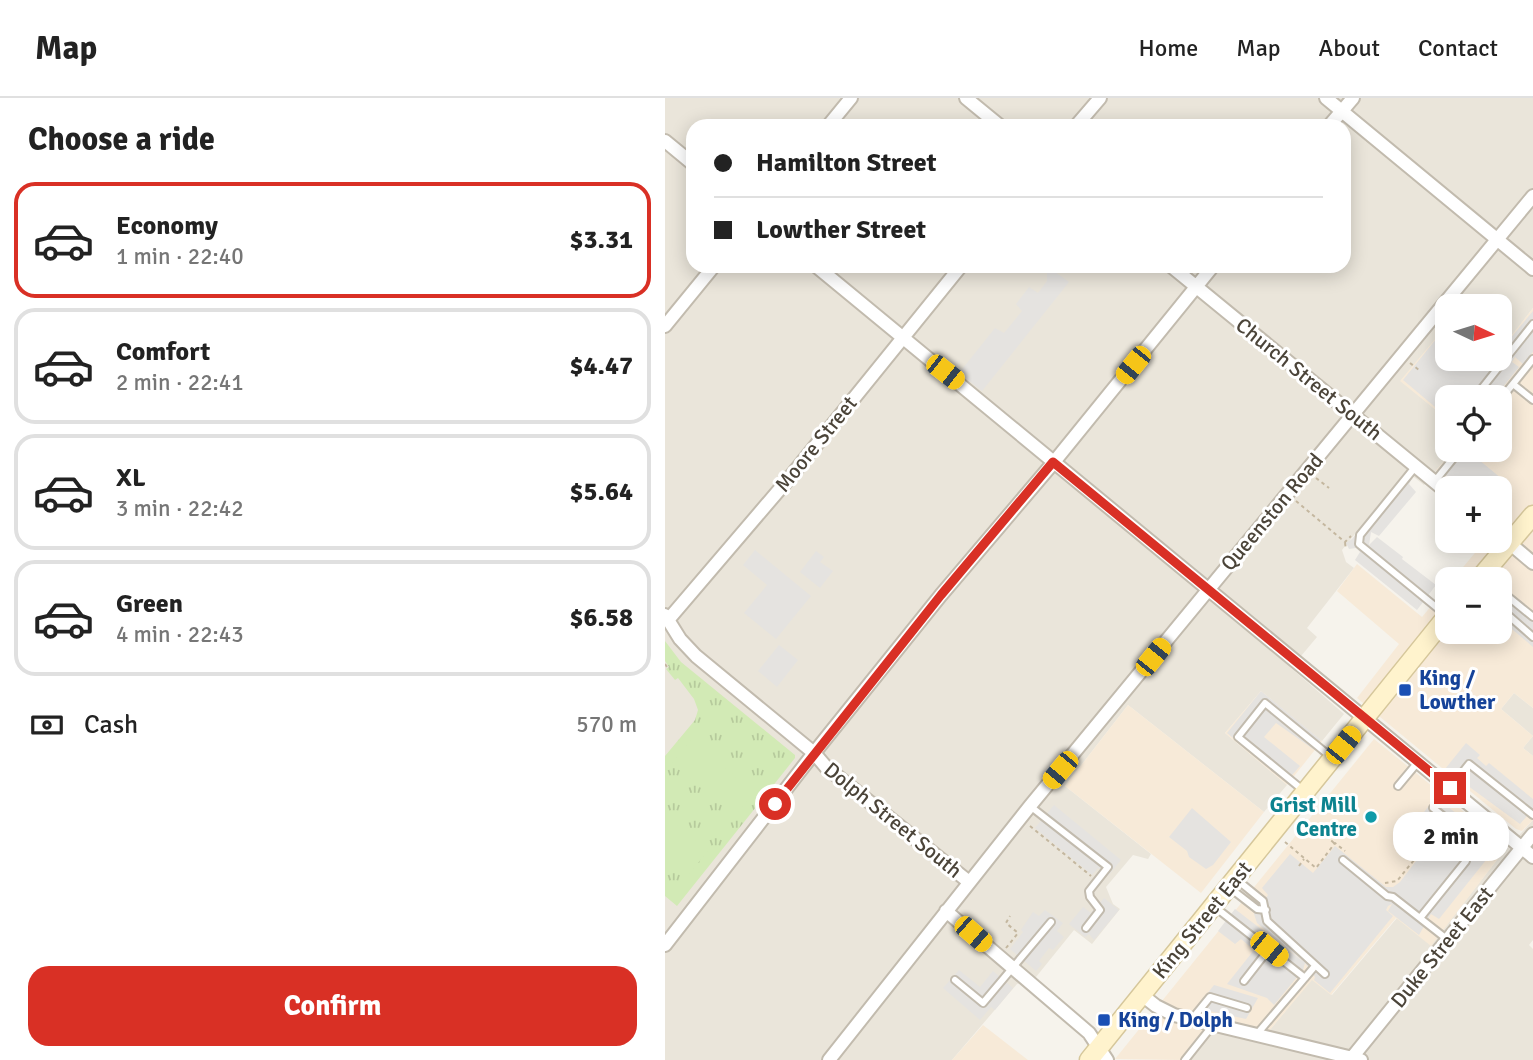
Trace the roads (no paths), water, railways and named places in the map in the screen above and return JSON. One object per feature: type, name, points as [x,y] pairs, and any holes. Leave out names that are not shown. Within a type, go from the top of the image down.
[{"type":"main road","points":[[1512,532],[1533,515]]},
{"type":"main road","name":"King Street East","points":[[1098,1056],[1142,995],[1435,631]]},
{"type":"street","points":[[834,119],[851,98]]},
{"type":"street","points":[[966,98],[992,119]]},
{"type":"street","points":[[1082,119],[1100,98]]},
{"type":"street","points":[[1326,98],[1533,269]]},
{"type":"street","points":[[1335,119],[1353,98]]},
{"type":"street","points":[[665,141],[686,158]]},
{"type":"street","name":"Queenston Road","points":[[829,1060],[1030,806],[1533,196]]},
{"type":"street","points":[[665,326],[708,273]]},
{"type":"street","points":[[824,273],[1533,857]]},
{"type":"street","name":"Moore Street","points":[[667,618],[791,476],[955,273]]},
{"type":"street","name":"Church Street South","points":[[1179,273],[1434,481]]},
{"type":"street","points":[[665,944],[941,595],[1207,273]]},
{"type":"street","points":[[1512,546],[1533,563]]},
{"type":"street","name":"Dolph Street South","points":[[667,618],[680,639],[696,656],[814,753],[826,767],[969,882]]},
{"type":"street","name":"Duke Street East","points":[[1354,1059],[1533,834]]},
{"type":"street","points":[[946,911],[1089,1033],[1098,1056]]},
{"type":"street","points":[[1142,995],[1166,1012],[1354,1059]]},
{"type":"lane","points":[[1485,385],[1533,324]]},
{"type":"lane","points":[[1533,359],[1513,384],[1533,400]]},
{"type":"lane","points":[[1434,481],[1450,462]]},
{"type":"lane","points":[[1416,466],[1360,535],[1359,544],[1435,606]]},
{"type":"lane","points":[[1512,600],[1533,617]]},
{"type":"lane","points":[[1512,619],[1533,637]]},
{"type":"lane","points":[[1305,792],[1238,737],[1258,712],[1265,704],[1332,759]]},
{"type":"lane","points":[[1398,786],[1418,762]]},
{"type":"lane","points":[[1450,788],[1469,764],[1533,815]]},
{"type":"lane","points":[[1030,806],[1108,867],[1089,894],[1100,910],[1086,928]]},
{"type":"lane","points":[[1433,808],[1469,838]]},
{"type":"lane","points":[[1420,918],[1466,861],[1469,838],[1485,817]]},
{"type":"lane","points":[[1343,860],[1448,940]]},
{"type":"lane","points":[[1232,883],[1257,909],[1266,910]]},
{"type":"lane","points":[[1232,883],[1263,901],[1267,921],[1325,974]]},
{"type":"lane","points":[[1214,906],[1305,978]]},
{"type":"lane","points":[[955,980],[983,1003],[1051,922]]},
{"type":"lane","points":[[1244,981],[1269,949]]},
{"type":"lane","points":[[1257,1034],[1314,966]]},
{"type":"lane","points":[[1192,1018],[1210,998],[1247,1008]]},
{"type":"lane","points":[[1185,1060],[1214,1024]]},
{"type":"place","name":"King / Lowther","points":[[1405,690]]},
{"type":"place","name":"Grist Mill Centre","points":[[1371,817]]},
{"type":"place","name":"King / Dolph","points":[[1104,1020]]}]
